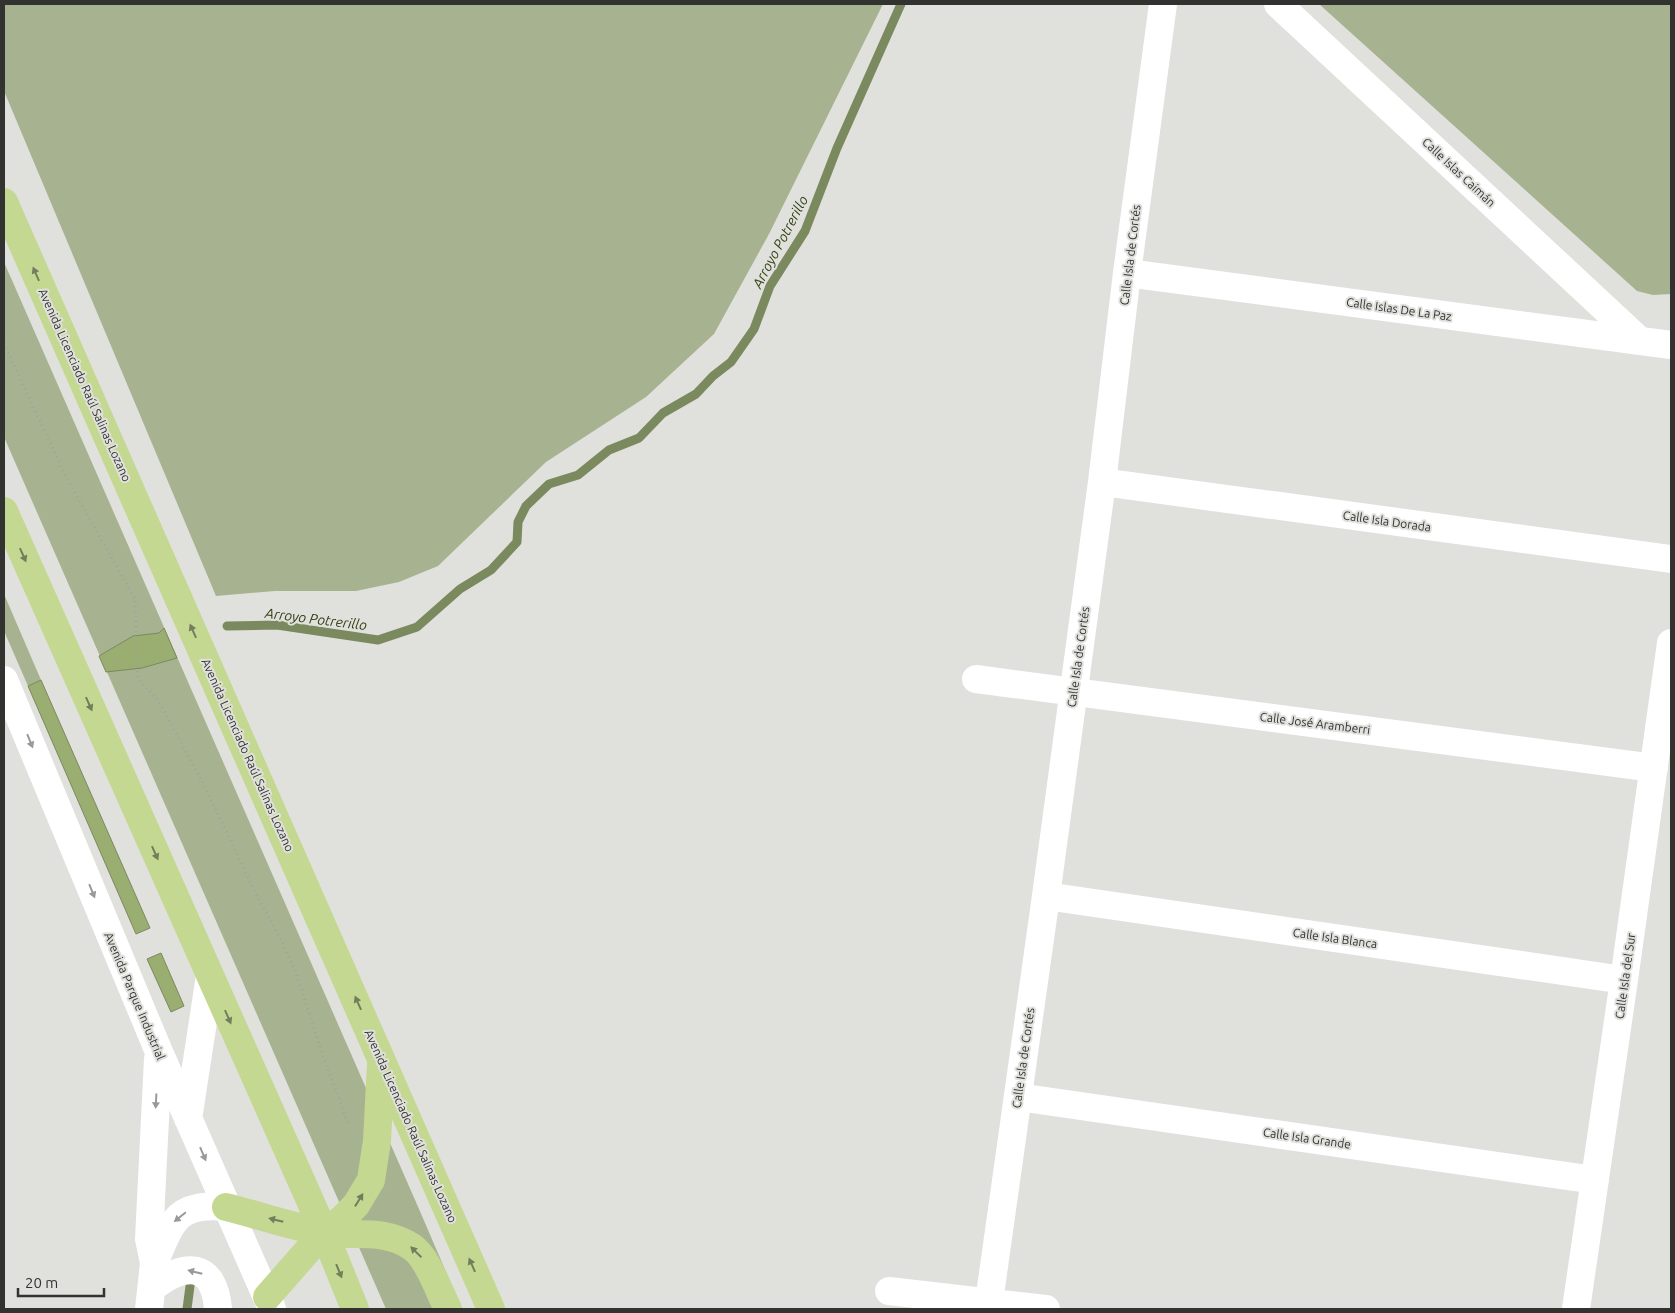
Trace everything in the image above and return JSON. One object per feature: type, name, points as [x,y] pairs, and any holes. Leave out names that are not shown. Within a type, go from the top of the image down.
[{"type":"main road","name":"Avenida Licenciado Raúl Salinas Lozano","points":[[4,202],[491,1309]]},
{"type":"main road","points":[[4,511],[324,1232],[355,1309]]},
{"type":"main road","points":[[264,1305],[324,1232],[341,1220],[356,1205],[371,1180],[377,1141],[382,1058]]},
{"type":"main road","points":[[226,1207],[324,1232],[373,1233],[397,1240],[412,1247],[423,1259],[448,1309]]},
{"type":"street","name":"Calle Isla de Cortés","points":[[988,1305],[1074,692],[1163,4]]},
{"type":"street","name":"Calle Islas Caimán","points":[[1278,4],[1640,341]]},
{"type":"street","name":"Calle Islas De La Paz","points":[[1127,273],[1671,345]]},
{"type":"street","name":"Calle Isla Dorada","points":[[1102,482],[1671,559]]},
{"type":"street","name":"Calle Isla del Sur","points":[[1576,1309],[1671,643]]},
{"type":"street","name":"Calle José Aramberri","points":[[976,678],[1654,768]]},
{"type":"street","name":"Avenida Parque Industrial","points":[[4,680],[11,716],[226,1207],[264,1305]]},
{"type":"street","name":"Calle Isla Blanca","points":[[1046,896],[1624,980]]},
{"type":"street","points":[[188,1119],[210,976]]},
{"type":"street","points":[[152,1287],[149,1239],[158,1052]]},
{"type":"street","name":"Calle Isla Grande","points":[[1018,1097],[1595,1180]]},
{"type":"street","points":[[152,1287],[174,1221],[182,1214],[209,1205],[226,1207]]},
{"type":"street","points":[[152,1287],[166,1277],[180,1271],[190,1270],[199,1272],[209,1278],[217,1294],[218,1309]]},
{"type":"street","points":[[890,1291],[988,1305],[1046,1309]]},
{"type":"path","points":[[4,343],[64,472],[135,599],[138,678],[158,700],[205,787],[254,890],[284,946],[295,970],[324,1061],[349,1125]]},
{"type":"shaded area","points":[[4,4],[883,4],[769,234],[714,334],[646,397],[546,462],[438,566],[399,582],[356,591],[275,591],[216,596],[4,91]]},
{"type":"shaded area","points":[[1319,4],[1671,4],[1671,294],[1653,295],[1637,291]]},
{"type":"shaded area","points":[[4,262],[462,1309],[386,1309],[4,437]]},
{"type":"shaded area","points":[[4,594],[41,680],[28,686],[4,631]]},
{"type":"shaded area","points":[[164,628],[177,658],[142,668],[106,672],[99,656],[133,636],[159,633]]},
{"type":"shaded area","points":[[41,680],[150,928],[136,934],[28,686]]},
{"type":"shaded area","points":[[161,953],[184,1006],[171,1012],[147,959]]},
{"type":"waterway","name":"Arroyo Potrerillo","points":[[227,626],[277,625],[378,640],[417,627],[460,589],[491,570],[517,542],[518,522],[526,506],[549,484],[578,475],[609,450],[639,438],[663,413],[696,394],[713,376],[731,362],[754,329],[770,286],[805,231],[837,148],[901,4]]},
{"type":"waterway","name":"Arroyo Potrerillo","points":[[187,1309],[190,1286]]}]
